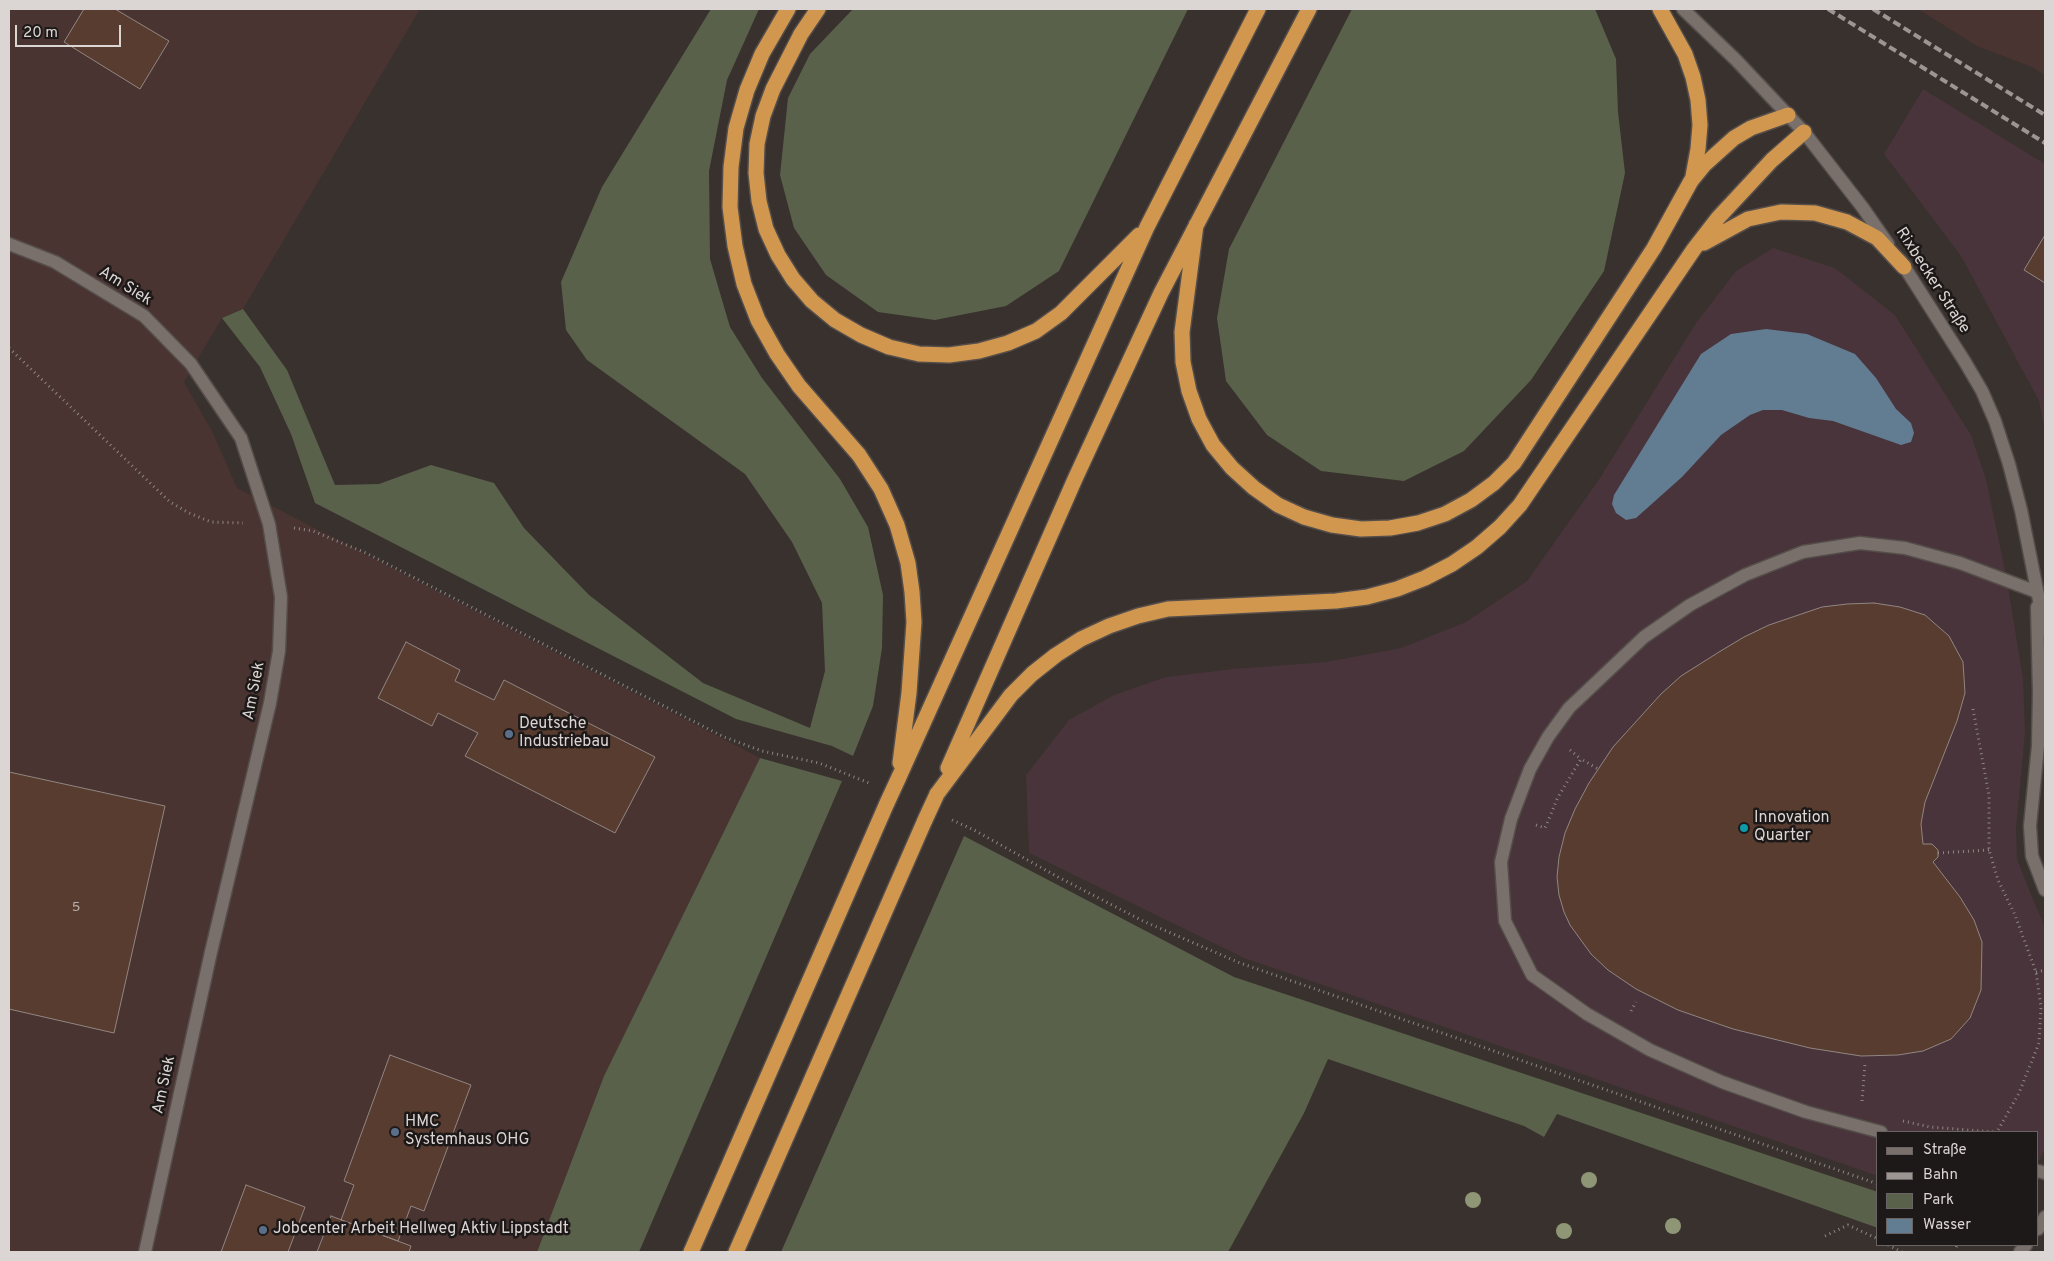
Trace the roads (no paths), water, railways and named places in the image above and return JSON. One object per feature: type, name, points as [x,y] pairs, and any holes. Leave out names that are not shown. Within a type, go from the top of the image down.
[{"type":"highway","points":[[788,9],[762,54],[747,90],[736,128],[730,187],[730,207],[735,246],[744,284],[758,320],[777,354],[799,386],[859,455],[881,489],[897,525],[908,563],[914,622],[909,693],[899,777]]},
{"type":"highway","points":[[818,9],[801,34],[773,89],[763,116],[757,144],[756,173],[759,201],[766,229],[778,255],[793,279],[812,301],[835,320],[861,336],[889,347],[918,354],[949,355],[979,351],[1008,344],[1036,330],[1061,314],[1147,227]]},
{"type":"highway","points":[[692,1252],[887,803],[1147,227],[1258,9]]},
{"type":"highway","points":[[736,1252],[1075,479],[1161,293],[1309,9]]},
{"type":"highway","points":[[1660,9],[1685,54],[1698,100],[1700,125],[1692,181]]},
{"type":"highway","points":[[1196,226],[1182,332],[1183,362],[1192,400],[1199,419],[1214,445],[1232,468],[1254,488],[1278,505],[1304,517],[1332,525],[1361,529],[1390,528],[1418,523],[1445,514],[1471,500],[1494,483],[1514,463],[1654,248],[1692,181],[1708,160],[1734,138],[1751,128],[1788,115]]},
{"type":"highway","points":[[937,794],[1011,695],[1032,674],[1081,640],[1109,626],[1138,616],[1168,609],[1336,601],[1367,597],[1397,589],[1425,578],[1452,564],[1477,547],[1500,527],[1520,505],[1694,250],[1745,188],[1804,132]]},
{"type":"highway","points":[[1694,250],[1718,234],[1748,219],[1781,212],[1815,213],[1847,222],[1877,238],[1904,266]]},
{"type":"street","name":"Rixbecker Straße","points":[[1683,9],[1736,60],[1804,132],[1863,208],[1904,266],[1982,390],[2009,464],[2045,630]]},
{"type":"street","name":"Am Siek","points":[[9,244],[55,262],[144,316],[191,364],[241,438],[269,524],[281,597],[279,651],[270,703],[211,952],[146,1252]]},
{"type":"street","points":[[1877,1131],[1806,1112],[1722,1082],[1650,1050],[1587,1014],[1532,975],[1505,921],[1501,862],[1511,819],[1530,769],[1548,737],[1568,708],[1644,637],[1690,605],[1745,575],[1803,552],[1860,543],[1914,550],[1960,563],[2037,592],[2038,737],[2030,826],[2032,856],[2045,890]]},
{"type":"water","points":[[1766,329],[1807,334],[1855,354],[1876,378],[1896,409],[1911,423],[1914,433],[1911,442],[1901,445],[1833,421],[1809,418],[1782,410],[1763,410],[1750,415],[1721,435],[1682,477],[1636,518],[1626,520],[1616,513],[1612,504],[1614,495],[1701,354],[1731,334]]},
{"type":"railway","points":[[1828,9],[2045,143]]},
{"type":"railway","points":[[1873,9],[2045,115]]},
{"type":"place","name":"Deutsche Industriebau","points":[[509,734]]},
{"type":"place","name":"Innovation Quarter","points":[[1744,828]]},
{"type":"place","name":"HMC Systemhaus OHG","points":[[395,1132]]},
{"type":"place","name":"Jobcenter Arbeit Hellweg Aktiv Lippstadt","points":[[263,1230]]}]
